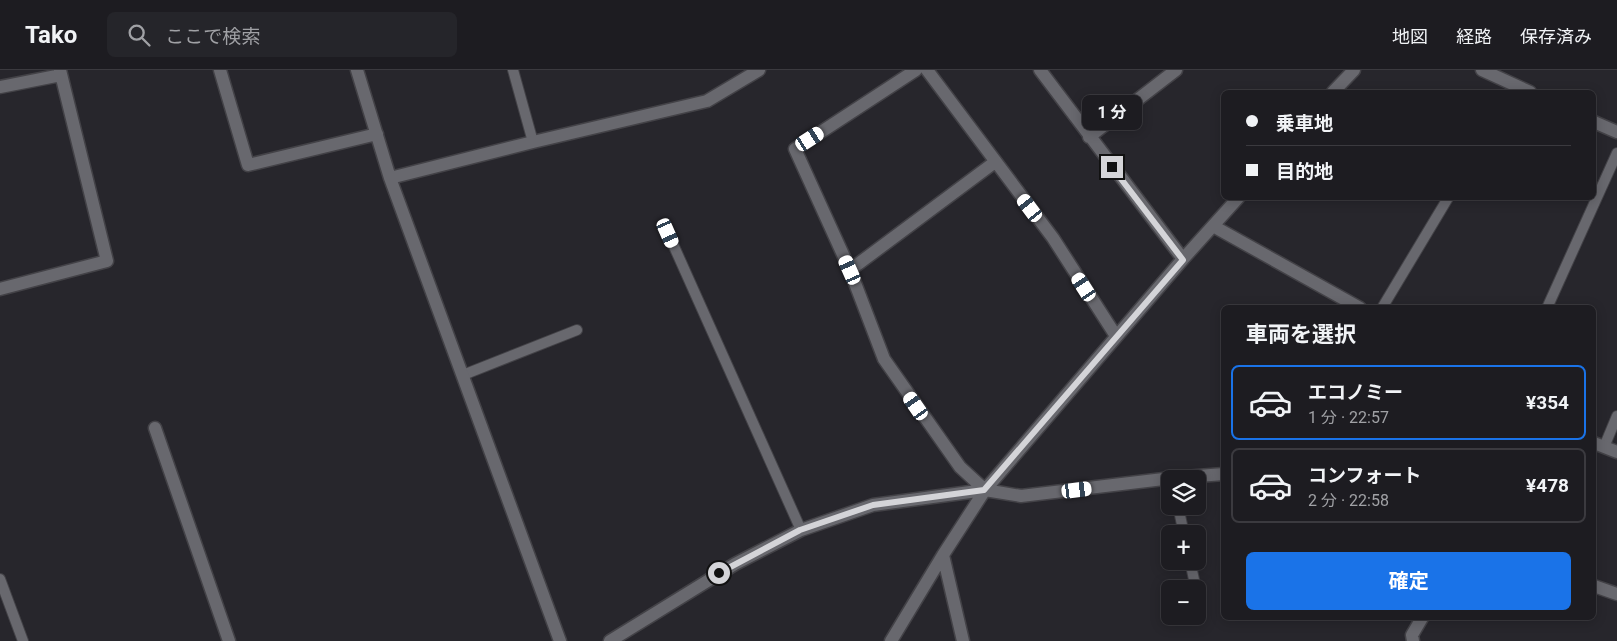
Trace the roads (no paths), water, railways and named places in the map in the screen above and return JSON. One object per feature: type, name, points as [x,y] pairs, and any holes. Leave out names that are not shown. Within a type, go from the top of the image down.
[{"type":"street","points":[[220,70],[248,166],[377,134]]},
{"type":"street","points":[[357,70],[390,178],[560,641]]},
{"type":"street","points":[[390,178],[707,101],[759,70]]},
{"type":"street","points":[[916,70],[795,149],[850,270],[884,359],[960,467],[984,490]]},
{"type":"street","points":[[927,70],[1053,238],[1116,336]]},
{"type":"street","points":[[1040,70],[1183,260]]},
{"type":"street","points":[[1089,137],[1176,70]]},
{"type":"street","points":[[1335,90],[1354,70]]},
{"type":"street","points":[[1482,70],[1513,89]]},
{"type":"street","points":[[0,87],[61,73],[107,261],[0,290]]},
{"type":"street","points":[[1596,123],[1617,132]]},
{"type":"street","points":[[850,270],[996,162]]},
{"type":"street","points":[[891,641],[984,490],[1236,200]]},
{"type":"street","points":[[1212,226],[1355,305]]},
{"type":"street","points":[[155,428],[229,641]]},
{"type":"street","points":[[1599,445],[1617,452]]},
{"type":"street","points":[[1206,475],[1221,474]]},
{"type":"street","points":[[610,641],[735,564],[800,530],[873,505],[984,490],[1020,496],[1161,479]]},
{"type":"street","points":[[943,555],[963,641]]},
{"type":"street","points":[[1596,587],[1617,594]]},
{"type":"street","points":[[1412,641],[1412,635],[1421,620]]},
{"type":"lane","points":[[513,70],[533,142]]},
{"type":"lane","points":[[1596,200],[1617,153]]},
{"type":"lane","points":[[1384,305],[1447,200]]},
{"type":"lane","points":[[1548,305],[1596,200]]},
{"type":"lane","points":[[668,233],[800,530]]},
{"type":"lane","points":[[463,375],[577,330]]},
{"type":"lane","points":[[1599,445],[1617,416]]},
{"type":"lane","points":[[0,579],[23,641]]}]
